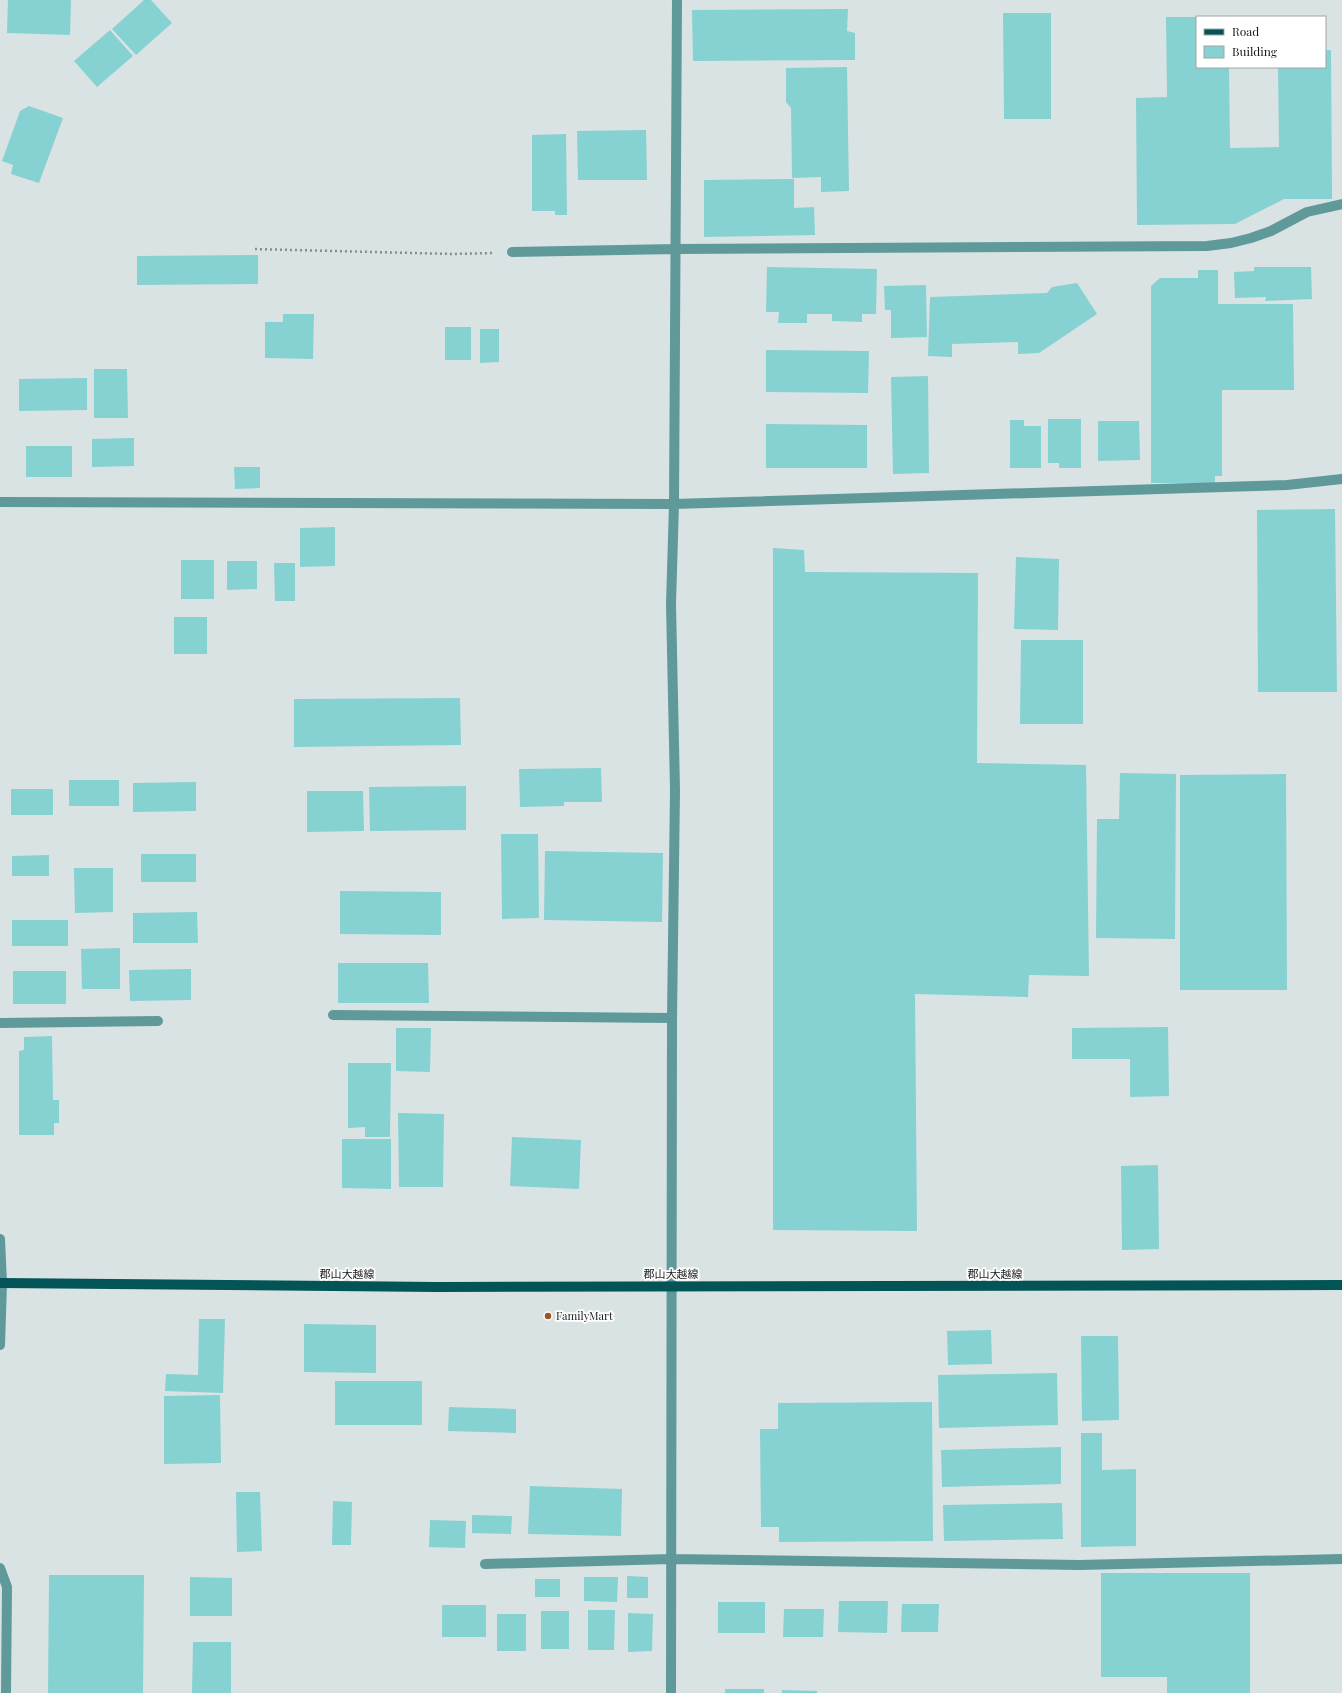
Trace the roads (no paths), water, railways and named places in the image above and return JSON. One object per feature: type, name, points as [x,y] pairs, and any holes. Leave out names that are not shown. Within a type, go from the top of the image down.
[{"type":"main road","name":"郡山大越線","points":[[1,1283],[430,1287],[1342,1285]]},
{"type":"street","points":[[671,1693],[673,1286],[672,1018],[675,790],[671,604],[674,504],[677,0]]},
{"type":"street","points":[[512,252],[676,249],[1207,246],[1231,243],[1251,238],[1271,231],[1306,212],[1342,204]]},
{"type":"street","points":[[0,502],[674,504],[1271,485],[1342,479]]},
{"type":"street","points":[[333,1015],[672,1018]]},
{"type":"street","points":[[0,1023],[158,1021]]},
{"type":"street","points":[[0,1239],[0,1345]]},
{"type":"street","points":[[485,1564],[672,1559],[1079,1565],[1342,1559]]},
{"type":"street","points":[[0,1568],[7,1587],[6,1693]]},
{"type":"place","name":"FamilyMart","points":[[548,1316]]}]
